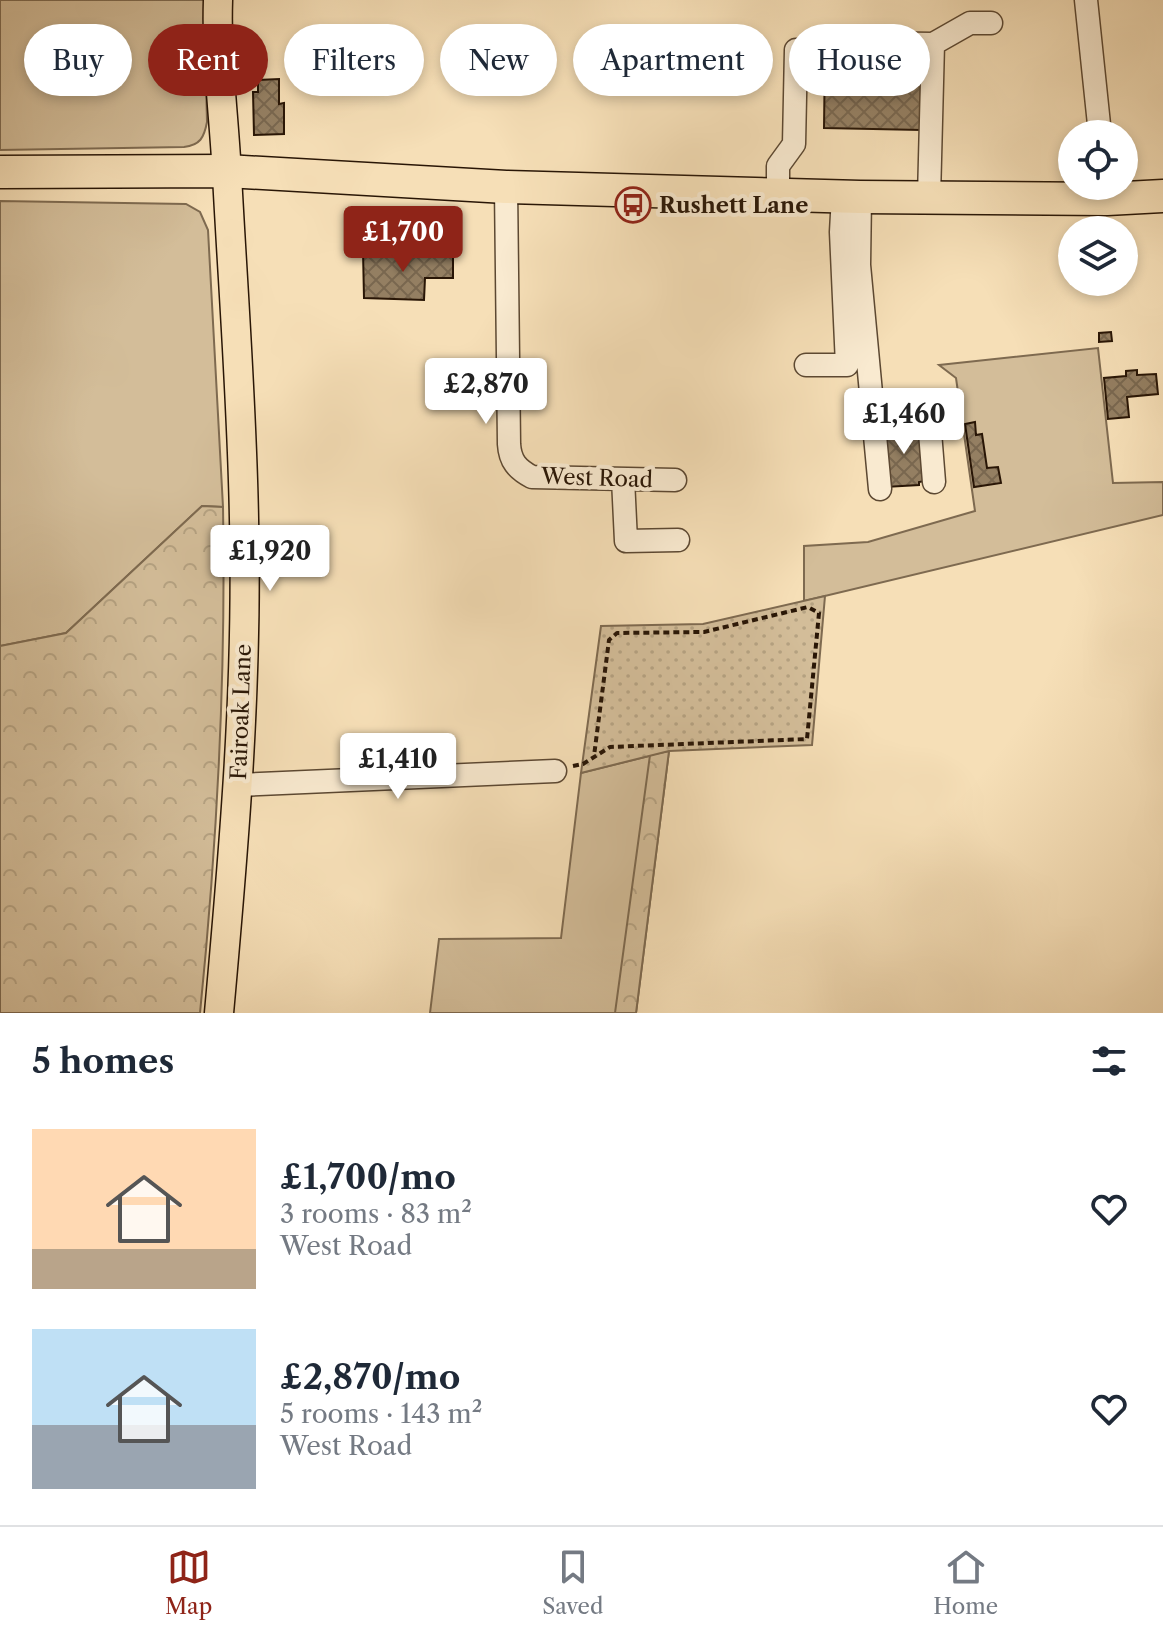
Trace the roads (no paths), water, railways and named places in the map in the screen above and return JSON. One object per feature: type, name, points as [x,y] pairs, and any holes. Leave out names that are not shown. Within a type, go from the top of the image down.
[{"type":"highway","points":[[0,172],[227,171],[506,187],[851,196],[1058,194]]},
{"type":"highway","points":[[1138,195],[1163,196]]},
{"type":"main road","points":[[218,0],[217,41],[227,171]]},
{"type":"main road","name":"Fairoak Lane","points":[[219,1013],[244,692],[244,518],[227,171]]},
{"type":"street","points":[[1086,0],[1099,120]]},
{"type":"street","points":[[930,44],[970,23],[991,23]]},
{"type":"street","points":[[929,197],[933,44]]},
{"type":"street","points":[[778,194],[778,166],[794,144],[795,96]]},
{"type":"street","name":"West Road","points":[[506,187],[510,454],[521,471],[532,477],[675,480]]},
{"type":"street","points":[[806,365],[847,365],[841,232],[851,196]]},
{"type":"street","points":[[851,196],[880,489]]},
{"type":"street","points":[[873,408],[928,407],[934,482]]},
{"type":"street","points":[[623,479],[626,541],[678,540]]},
{"type":"street","points":[[239,785],[555,771]]},
{"type":"place","name":"Rushett Lane","points":[[633,205]]}]
